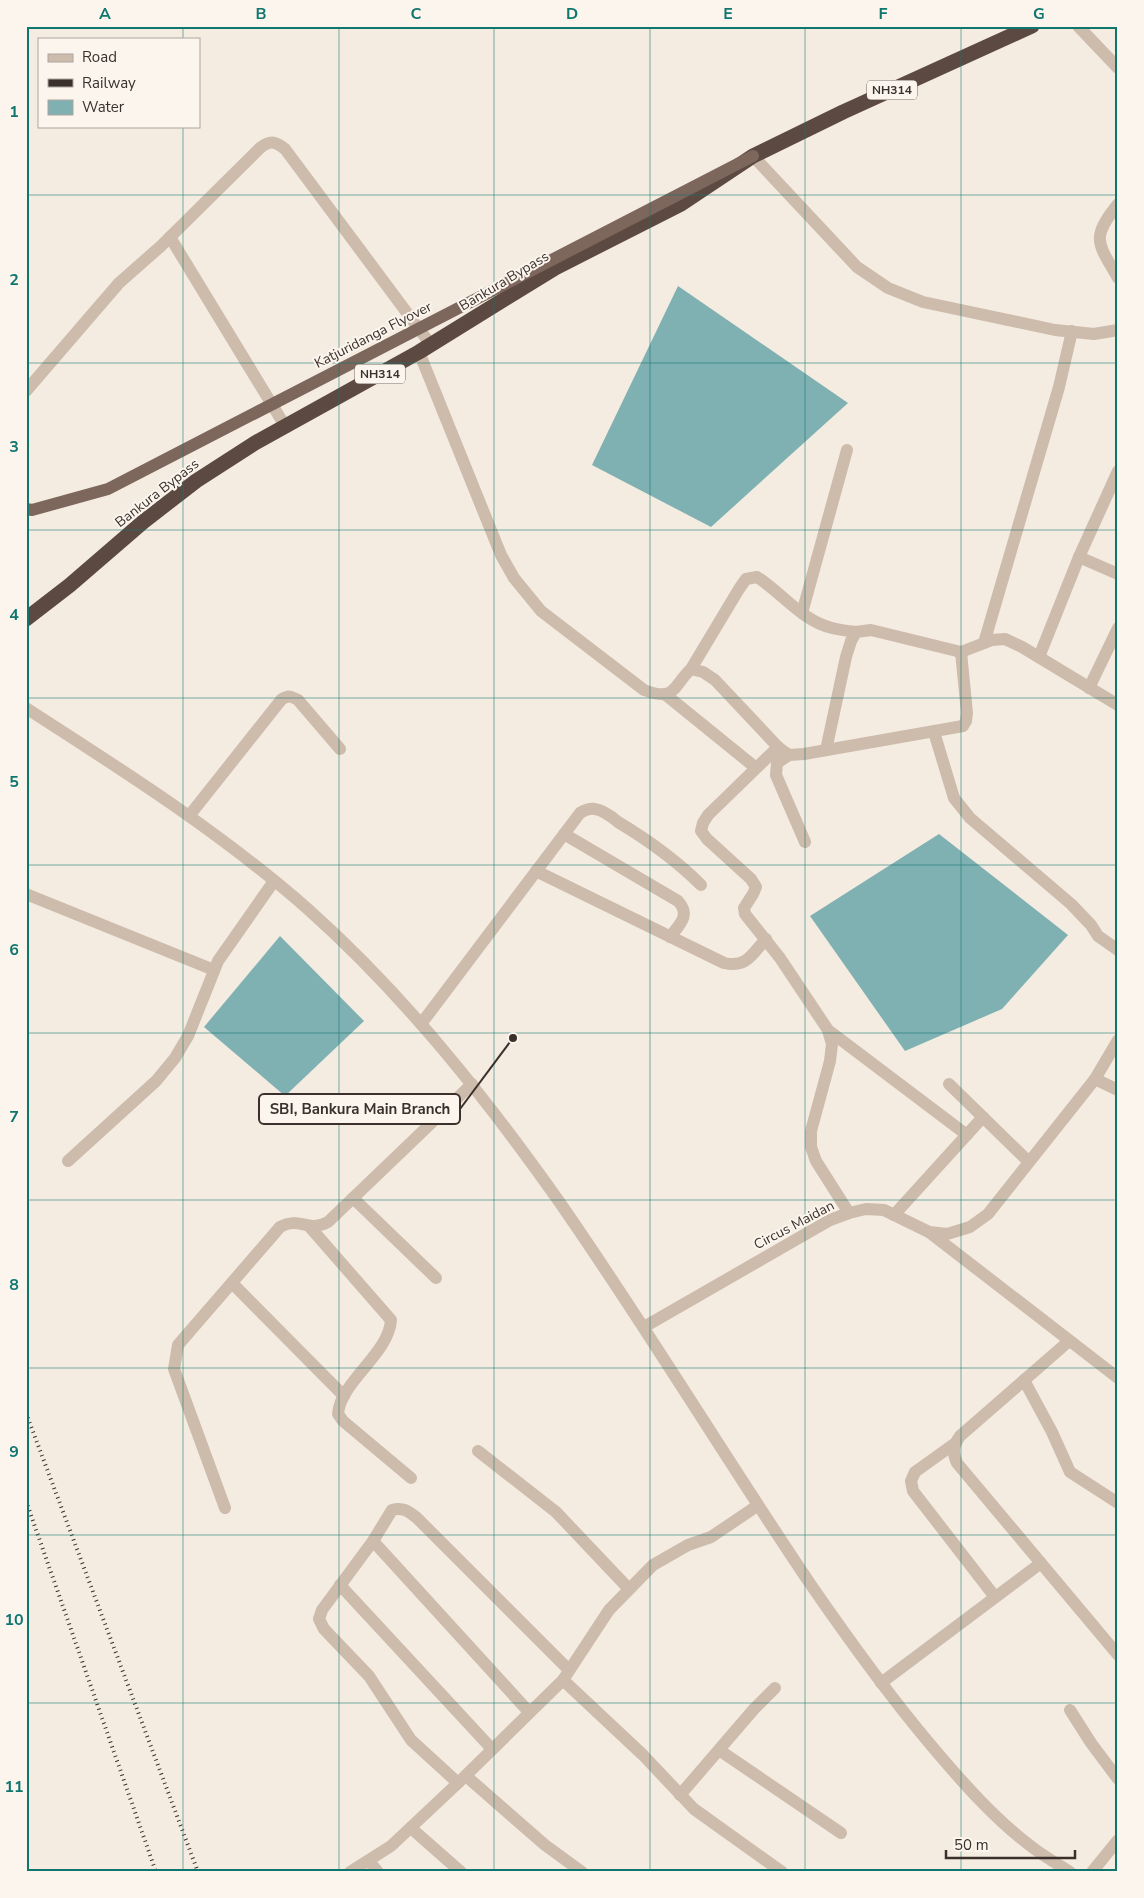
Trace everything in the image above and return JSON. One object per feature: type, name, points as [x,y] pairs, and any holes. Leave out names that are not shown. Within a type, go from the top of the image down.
[{"type":"highway","name":"Bankura Bypass","points":[[26,619],[70,585],[143,522],[196,481],[255,442],[425,348],[555,268],[681,204],[753,156],[861,104],[1032,26]]},
{"type":"main road","name":"Katjuridanga Flyover","points":[[26,509],[32,510],[108,489],[753,156]]},
{"type":"street","points":[[1078,26],[1118,68]]},
{"type":"street","points":[[28,384],[119,283],[170,237],[260,148],[267,142],[277,143],[285,149],[425,348],[501,555],[514,578],[541,611],[558,626],[644,690],[666,695],[756,768]]},
{"type":"street","points":[[753,156],[857,267],[888,288],[932,304],[1031,325],[1094,334],[1118,330]]},
{"type":"street","points":[[1118,204],[1102,226],[1099,234],[1099,246],[1118,278]]},
{"type":"street","points":[[170,237],[285,426]]},
{"type":"street","points":[[984,643],[1059,388],[1072,332]]},
{"type":"street","points":[[802,613],[847,450]]},
{"type":"street","points":[[1038,657],[1079,557],[1118,470]]},
{"type":"street","points":[[1079,557],[1118,574]]},
{"type":"street","points":[[666,695],[674,690],[691,668],[746,580],[757,577],[802,613],[831,628],[856,632],[870,630],[961,652],[992,640],[1005,640],[1118,704]]},
{"type":"street","points":[[1089,688],[1118,628]]},
{"type":"street","points":[[826,750],[846,657],[856,632]]},
{"type":"street","points":[[805,842],[776,775],[777,763],[789,755],[963,726],[966,721],[961,652]]},
{"type":"street","points":[[691,668],[703,672],[715,680],[778,747],[789,755]]},
{"type":"street","points":[[189,816],[286,696],[292,696],[298,700],[340,749]]},
{"type":"street","points":[[26,708],[189,816],[274,881],[351,950],[420,1024],[472,1084],[558,1200],[644,1327],[757,1506],[853,1646],[881,1683],[953,1772],[991,1812],[1035,1849],[1070,1872]]},
{"type":"street","points":[[934,732],[954,798],[970,818],[1071,904],[1091,925],[1098,936],[1118,950]]},
{"type":"street","points":[[778,747],[708,814],[701,831],[706,839],[751,879],[756,887],[744,908],[745,914],[780,958],[828,1030],[832,1044],[830,1061],[811,1131],[811,1147],[816,1161],[849,1212]]},
{"type":"street","points":[[420,1024],[580,813],[587,809],[596,809],[654,844],[682,866],[701,885]]},
{"type":"street","points":[[564,834],[678,901],[684,907],[684,916],[681,924],[670,937]]},
{"type":"street","points":[[536,871],[724,963],[743,964],[766,939]]},
{"type":"street","points":[[68,1161],[156,1081],[175,1058],[188,1036],[214,970],[274,881]]},
{"type":"street","points":[[26,894],[214,970]]},
{"type":"street","points":[[828,1030],[967,1135]]},
{"type":"street","name":"Circus Maidan","points":[[644,1327],[830,1220],[849,1212],[866,1209],[884,1210],[929,1232],[947,1234],[970,1227],[988,1214],[1095,1079],[1118,1040]]},
{"type":"street","points":[[1095,1079],[1118,1090]]},
{"type":"street","points":[[225,1508],[174,1370],[174,1357],[178,1345],[280,1227],[288,1222],[319,1227],[328,1222],[472,1084]]},
{"type":"street","points":[[949,1084],[1029,1162]]},
{"type":"street","points":[[894,1215],[983,1117]]},
{"type":"street","points":[[354,1198],[436,1278]]},
{"type":"street","points":[[309,1226],[391,1320],[391,1327],[376,1353],[338,1406],[338,1414],[342,1421],[411,1478]]},
{"type":"street","points":[[929,1232],[1118,1378]]},
{"type":"street","points":[[232,1283],[344,1396]]},
{"type":"street","points":[[996,1597],[913,1491],[911,1481],[916,1472],[954,1444],[960,1436],[1068,1341]]},
{"type":"street","points":[[1024,1380],[1052,1432],[1070,1472],[1118,1503]]},
{"type":"street","points":[[954,1444],[953,1453],[957,1463],[1118,1655]]},
{"type":"street","points":[[478,1451],[556,1512],[629,1589]]},
{"type":"street","points":[[350,1872],[391,1846],[462,1780],[530,1712],[566,1675],[609,1610],[653,1565],[688,1545],[711,1537],[757,1506]]},
{"type":"street","points":[[582,1872],[411,1740],[369,1676],[324,1629],[319,1619],[322,1610],[373,1541],[392,1510],[399,1508],[406,1510],[416,1518],[694,1809],[782,1872]]},
{"type":"street","points":[[373,1541],[530,1712]]},
{"type":"street","points":[[881,1683],[1041,1563]]},
{"type":"street","points":[[340,1585],[492,1749]]},
{"type":"street","points":[[680,1795],[775,1688]]},
{"type":"street","points":[[1070,1710],[1091,1743],[1118,1779]]},
{"type":"street","points":[[719,1750],[841,1833]]},
{"type":"street","points":[[411,1828],[461,1872]]},
{"type":"street","points":[[1092,1872],[1118,1840]]},
{"type":"street","points":[[368,1861],[378,1872]]},
{"type":"water","points":[[678,286],[848,403],[711,527],[592,465]]},
{"type":"water","points":[[939,834],[1068,935],[1002,1009],[905,1051],[810,916]]},
{"type":"water","points":[[280,936],[364,1021],[285,1096],[204,1027]]},
{"type":"railway","points":[[26,1413],[198,1872]]},
{"type":"railway","points":[[26,1501],[156,1872]]},
{"type":"place","name":"SBI, Bankura Main Branch","points":[[513,1038]]}]
